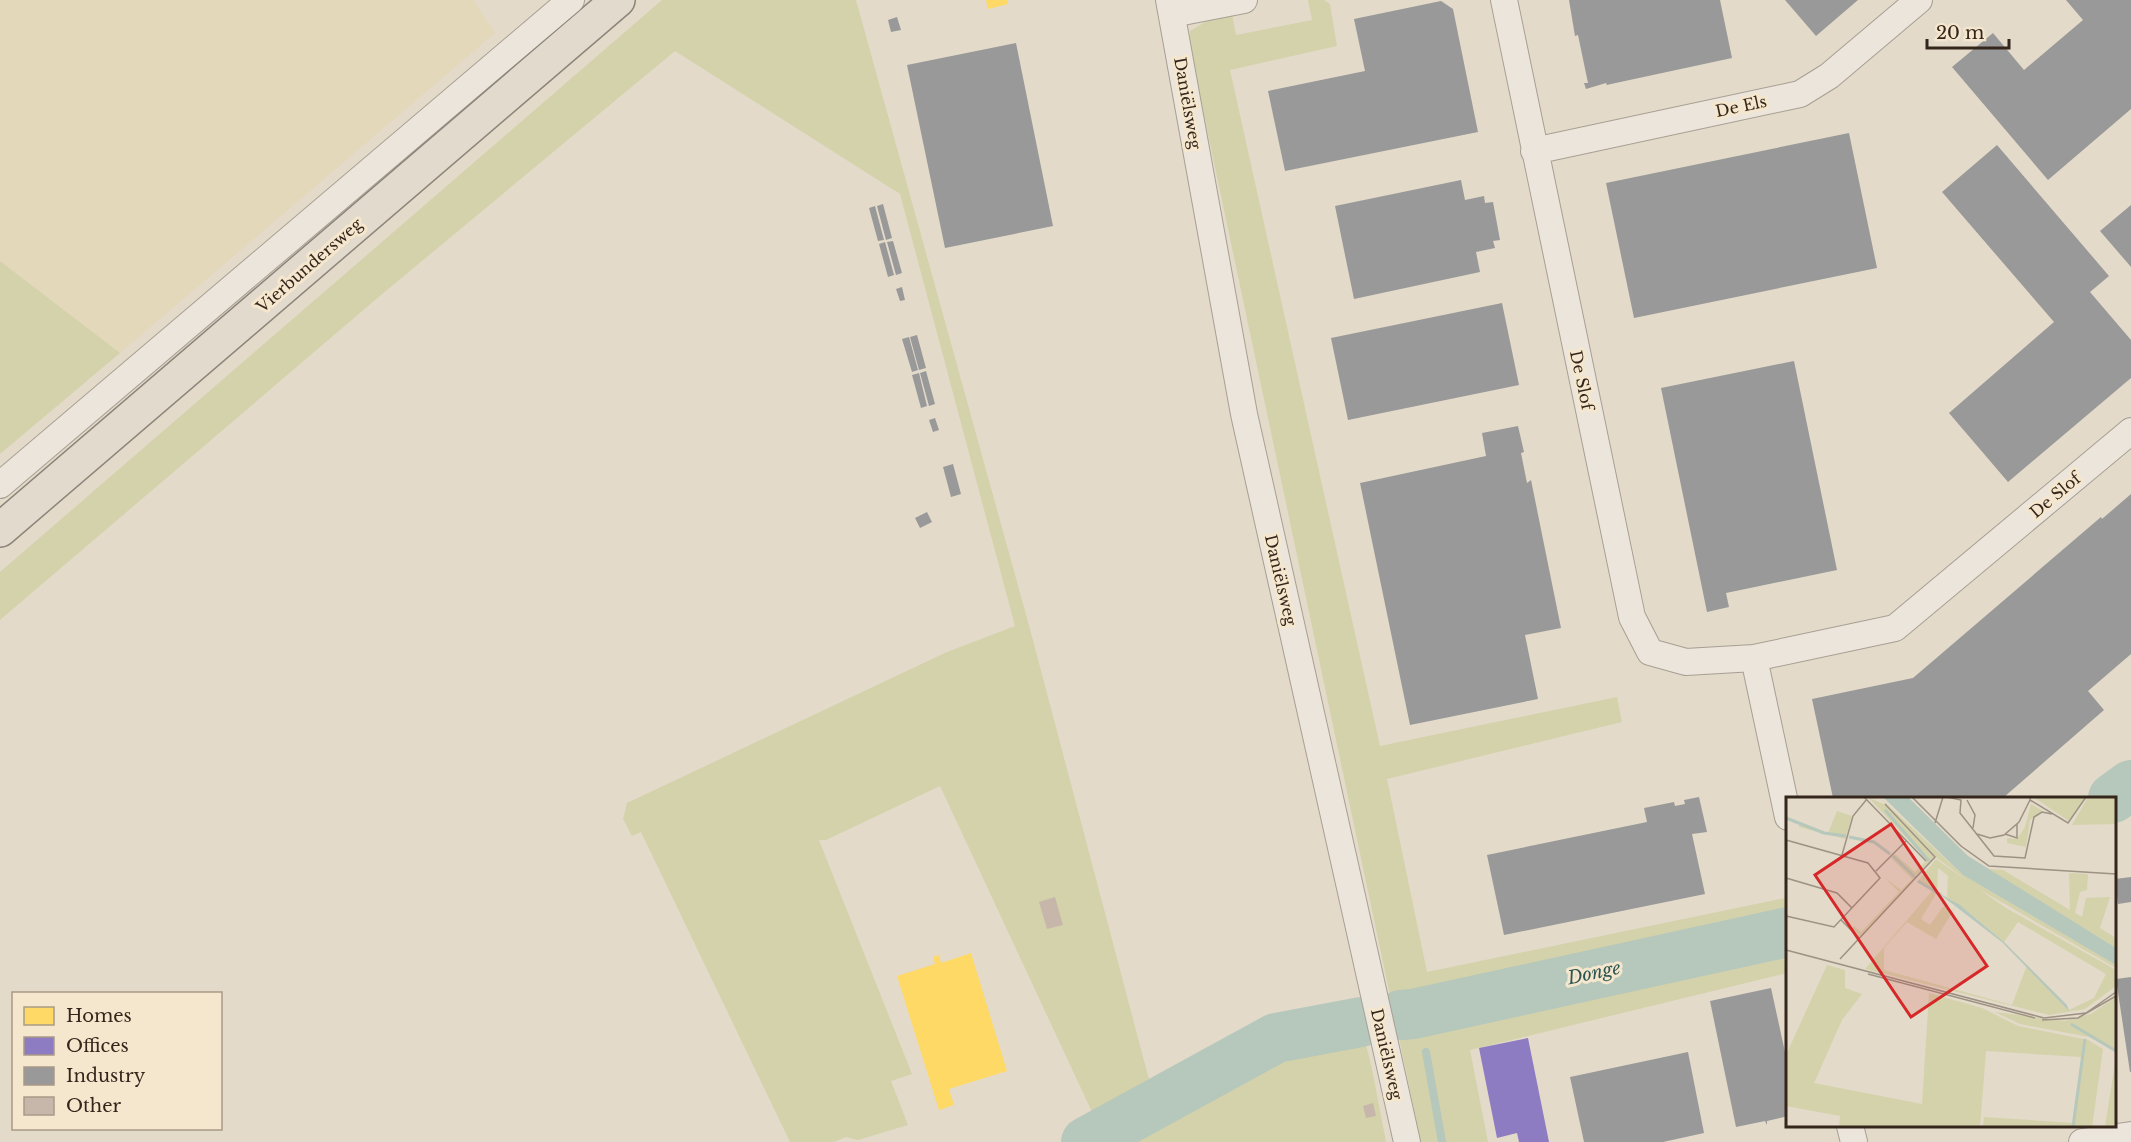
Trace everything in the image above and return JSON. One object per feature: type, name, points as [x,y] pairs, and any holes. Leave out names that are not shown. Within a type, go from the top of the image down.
[{"type":"main road","name":"Vierbundersweg","points":[[0,530],[215,325],[613,2]]},
{"type":"street","name":"Vierbundersweg","points":[[0,485],[215,325],[571,0]]},
{"type":"street","name":"Daniëlsweg","points":[[1245,0],[1170,7],[1245,414],[1407,1142]]},
{"type":"street","name":"De Slof","points":[[1504,0],[1632,617],[1650,652],[1686,662],[1754,658],[1895,628],[2131,431]]},
{"type":"street","name":"De Els","points":[[1534,151],[1800,94],[1829,76],[1918,0]]},
{"type":"street","points":[[1754,658],[1786,808]]},
{"type":"street","points":[[1850,1127],[1854,1142]]},
{"type":"street","points":[[2082,1142],[2131,1135]]},
{"type":"shaded area","points":[[0,0],[473,0],[495,33],[120,353],[0,261]]},
{"type":"shaded area","points":[[662,0],[856,0],[1030,629],[1158,1107],[1292,1034],[1360,1020],[1386,1142],[1106,1142],[940,786],[826,840],[819,840],[912,1074],[891,1081],[908,1125],[858,1140],[846,1137],[834,1142],[790,1142],[641,832],[632,836],[623,819],[627,803],[947,652],[1015,626],[900,194],[675,51],[381,295],[0,620],[0,572]]},
{"type":"shaded area","points":[[1308,0],[1324,0],[1330,4],[1337,46],[1230,70],[1380,746],[1617,697],[1622,722],[1387,779],[1427,972],[1785,898],[1786,904],[1786,973],[1470,1050],[1488,1142],[1421,1142],[1190,49],[1190,31],[1205,22],[1232,14],[1236,35],[1312,20]]},
{"type":"shaded area","points":[[0,261],[120,353],[0,454]]},
{"type":"shaded area","points":[[1097,1125],[1106,1142],[1064,1142]]},
{"type":"building: Homes","points":[[986,0],[1007,0],[1008,4],[988,9]]},
{"type":"building: Homes","points":[[971,953],[1007,1071],[949,1089],[954,1105],[939,1110],[897,976],[935,964],[933,957],[939,955],[941,963]]},
{"type":"building: Offices","points":[[1528,1038],[1549,1142],[1519,1142],[1517,1133],[1497,1138],[1479,1048]]},
{"type":"building: Industry","points":[[1569,0],[1720,0],[1732,58],[1586,89],[1584,83],[1588,83],[1578,35],[1575,36]]},
{"type":"building: Industry","points":[[1785,0],[1858,0],[1816,36]]},
{"type":"building: Industry","points":[[2066,0],[2131,0],[2131,109],[2048,180],[1952,67],[1993,33],[2024,70],[2083,20]]},
{"type":"building: Industry","points":[[1441,1],[1453,9],[1478,132],[1285,171],[1268,91],[1365,71],[1354,19]]},
{"type":"building: Industry","points":[[897,17],[901,30],[891,32],[888,20]]},
{"type":"building: Industry","points":[[1016,43],[1053,226],[945,248],[907,65]]},
{"type":"building: Industry","points":[[1849,133],[1877,268],[1634,318],[1606,183]]},
{"type":"building: Industry","points":[[1997,145],[2109,276],[2090,292],[2131,340],[2131,378],[2008,482],[1949,413],[2054,322],[1942,192]]},
{"type":"building: Industry","points":[[1461,180],[1465,200],[1484,196],[1485,203],[1493,202],[1500,240],[1493,241],[1495,248],[1476,252],[1480,272],[1354,299],[1335,206]]},
{"type":"building: Industry","points":[[883,204],[892,238],[886,240],[877,206]]},
{"type":"building: Industry","points":[[2131,205],[2131,267],[2100,231]]},
{"type":"building: Industry","points":[[875,206],[884,240],[878,241],[869,208]]},
{"type":"building: Industry","points":[[893,241],[902,273],[896,275],[887,242]]},
{"type":"building: Industry","points":[[885,242],[894,275],[888,277],[879,244]]},
{"type":"building: Industry","points":[[902,287],[905,300],[900,301],[896,289]]},
{"type":"building: Industry","points":[[1502,303],[1519,385],[1348,420],[1331,338]]},
{"type":"building: Industry","points":[[917,335],[926,368],[919,370],[910,337]]},
{"type":"building: Industry","points":[[909,337],[918,370],[912,372],[902,339]]},
{"type":"building: Industry","points":[[1794,361],[1837,570],[1726,593],[1729,607],[1707,612],[1661,388]]},
{"type":"building: Industry","points":[[926,371],[935,404],[929,406],[920,373]]},
{"type":"building: Industry","points":[[919,373],[927,406],[921,408],[912,375]]},
{"type":"building: Industry","points":[[935,418],[939,430],[933,432],[929,420]]},
{"type":"building: Industry","points":[[1518,426],[1524,452],[1521,453],[1527,483],[1531,480],[1561,628],[1525,635],[1538,699],[1410,725],[1360,483],[1486,456],[1482,433]]},
{"type":"building: Industry","points":[[953,464],[961,494],[951,497],[943,467]]},
{"type":"building: Industry","points":[[2131,494],[2131,654],[2088,691],[2104,710],[2004,797],[1833,797],[1812,699],[1913,678],[2101,517],[2102,519]]},
{"type":"building: Industry","points":[[927,512],[932,522],[920,528],[915,518]]},
{"type":"building: Industry","points":[[1699,797],[1707,832],[1692,834],[1705,894],[1504,935],[1487,855],[1647,822],[1644,808],[1674,802],[1675,806],[1685,804],[1684,800]]},
{"type":"building: Industry","points":[[2131,877],[2131,902],[2118,904],[2116,879]]},
{"type":"building: Industry","points":[[2131,977],[2131,1072],[2130,1072],[2116,979]]},
{"type":"building: Industry","points":[[1771,988],[1786,1057],[1786,1116],[1767,1121],[1767,1125],[1765,1121],[1736,1127],[1710,1001]]},
{"type":"building: Industry","points":[[1688,1052],[1704,1133],[1663,1142],[1584,1142],[1570,1077]]},
{"type":"building: Other","points":[[1055,897],[1063,925],[1047,929],[1039,902]]},
{"type":"building: Other","points":[[1373,1103],[1376,1116],[1366,1118],[1363,1106]]},
{"type":"waterway","name":"Donge","points":[[2114,797],[2131,785]]},
{"type":"waterway","name":"Donge","points":[[1401,1015],[1786,932]]},
{"type":"waterway","name":"Donge","points":[[1086,1142],[1276,1038],[1361,1022]]},
{"type":"waterway","points":[[1426,1052],[1442,1142]]}]
